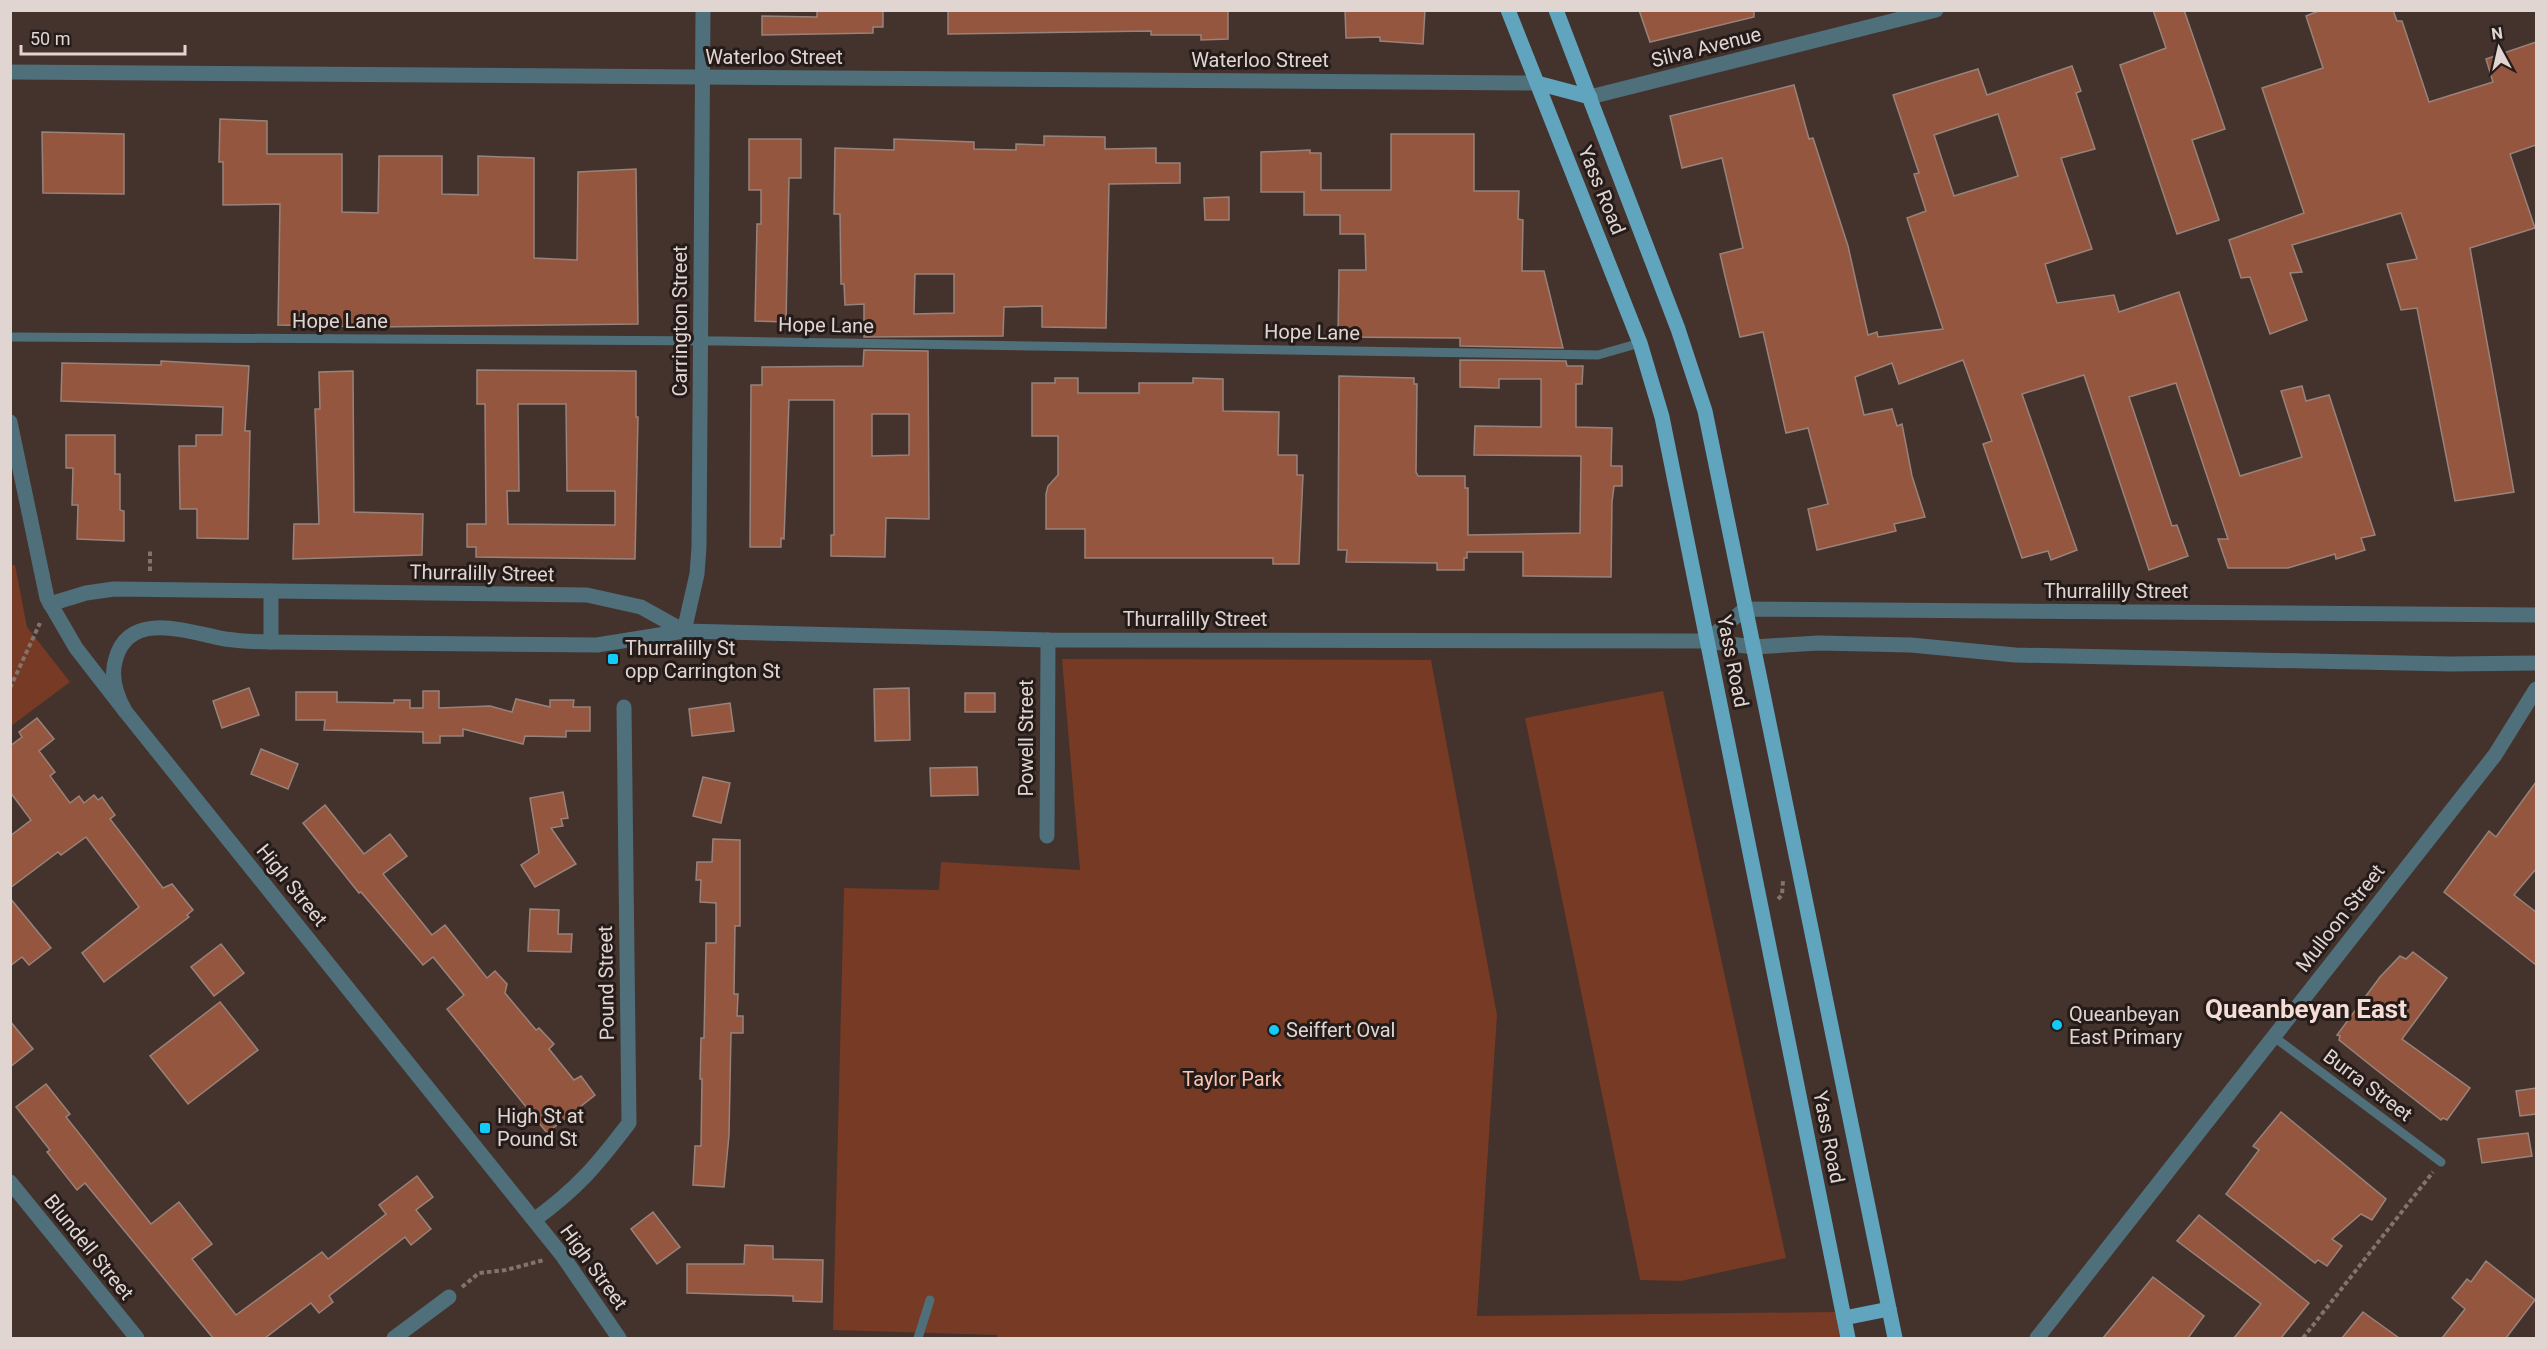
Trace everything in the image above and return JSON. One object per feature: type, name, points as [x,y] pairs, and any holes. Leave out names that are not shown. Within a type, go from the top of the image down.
[{"type":"main road","name":"Yass Road","points":[[1508,10],[1640,343],[1662,417],[1695,574],[1706,641],[1762,902],[1848,1338]]},
{"type":"main road","name":"Yass Road","points":[[1556,10],[1694,374],[1713,445],[1895,1338]]},
{"type":"main road","points":[[1537,82],[1590,98]]},
{"type":"main road","points":[[1844,1318],[1889,1309]]},
{"type":"street","name":"Carrington Street","points":[[684,631],[698,561],[703,10]]},
{"type":"street","name":"Silva Avenue","points":[[1590,98],[1936,10]]},
{"type":"street","name":"Waterloo Street","points":[[10,72],[1537,82]]},
{"type":"street","name":"High Street","points":[[10,422],[38,565],[50,604],[76,648],[562,1255],[619,1338]]},
{"type":"street","name":"Thurralilly Street","points":[[50,604],[105,590],[587,595],[641,607],[684,631]]},
{"type":"street","points":[[271,591],[271,642]]},
{"type":"street","name":"Thurralilly Street","points":[[1745,609],[2536,615]]},
{"type":"street","points":[[1706,641],[1745,609]]},
{"type":"street","name":"Thurralilly Street","points":[[125,711],[116,689],[114,669],[119,650],[131,635],[146,630],[167,628],[236,640],[271,642],[597,645],[684,631],[1048,640],[1706,641],[1754,647],[1832,643],[1920,646],[2025,656],[2451,664],[2536,663]]},
{"type":"street","name":"Powell Street","points":[[1047,836],[1048,640]]},
{"type":"street","name":"Mulloon Street","points":[[2037,1338],[2495,755],[2536,689]]},
{"type":"street","name":"Pound Street","points":[[534,1220],[569,1195],[592,1172],[628,1122],[624,707]]},
{"type":"street","name":"Blundell Street","points":[[10,1182],[137,1338]]},
{"type":"street","points":[[394,1338],[449,1297]]},
{"type":"lane","name":"Hope Lane","points":[[10,337],[700,341],[1598,355],[1640,343]]},
{"type":"lane","name":"Burra Street","points":[[2274,1036],[2441,1162]]},
{"type":"lane","points":[[918,1338],[930,1300]]},
{"type":"path","points":[[150,550],[150,571]]},
{"type":"path","points":[[10,688],[50,604]]},
{"type":"path","points":[[1778,899],[1782,895],[1784,880]]},
{"type":"path","points":[[2303,1338],[2441,1162]]},
{"type":"path","points":[[449,1297],[479,1273],[506,1270],[562,1255]]},
{"type":"green space","points":[[11,565],[15,565],[27,627],[70,682],[11,726]]},
{"type":"green space","name":"Taylor Park","points":[[1062,659],[1431,660],[1497,1015],[1477,1316],[1835,1312],[1840,1338],[997,1338],[997,1335],[833,1330],[844,888],[939,890],[941,862],[1080,870]]},
{"type":"green space","points":[[1663,691],[1786,1258],[1681,1281],[1640,1280],[1525,718]]},
{"type":"building","points":[[817,10],[883,10],[883,27],[873,27],[873,33],[762,35],[762,16],[817,17]]},
{"type":"building","points":[[948,10],[1228,10],[1228,39],[1201,40],[1201,35],[1151,35],[1151,31],[948,34]]},
{"type":"building","points":[[1345,10],[1425,10],[1423,44],[1380,41],[1380,37],[1346,38]]},
{"type":"building","points":[[1639,10],[1754,10],[1754,17],[1650,42]]},
{"type":"building","points":[[2153,10],[2184,10],[2225,129],[2192,140],[2219,220],[2177,234],[2120,65],[2166,48]]},
{"type":"building","points":[[2321,10],[2393,10],[2397,21],[2402,21],[2429,102],[2493,82],[2486,59],[2536,42],[2536,145],[2510,154],[2535,228],[2470,248],[2514,492],[2455,501],[2417,308],[2401,310],[2387,264],[2417,259],[2401,213],[2292,245],[2302,272],[2290,273],[2307,320],[2270,334],[2250,277],[2241,278],[2229,240],[2304,213],[2262,88],[2323,68],[2306,16]]},
{"type":"building","points":[[2072,66],[2081,91],[2076,93],[2095,149],[2061,158],[2092,249],[2045,264],[2057,303],[2114,295],[2119,312],[2179,292],[2240,476],[2302,457],[2281,391],[2302,386],[2306,401],[2329,395],[2375,535],[2361,538],[2365,550],[2336,559],[2335,554],[2288,568],[2228,568],[2218,539],[2228,539],[2176,383],[2129,397],[2172,526],[2177,525],[2188,556],[2149,570],[2084,375],[2022,394],[2077,550],[2051,560],[2048,551],[2022,558],[1983,444],[1992,441],[1963,360],[1899,384],[1892,363],[1855,377],[1864,415],[1892,409],[1897,426],[1902,424],[1912,476],[1925,517],[1894,524],[1896,531],[1817,550],[1808,509],[1828,504],[1808,428],[1786,433],[1763,332],[1740,337],[1725,276],[1720,254],[1743,248],[1722,158],[1682,168],[1670,116],[1794,85],[1809,139],[1813,138],[1848,246],[1868,335],[1877,332],[1878,337],[1943,329],[1907,218],[1926,211],[1914,174],[1919,173],[1893,95],[1978,69],[1987,95]],"holes":[[[1998,114],[2018,176],[1954,196],[1934,135]]]},
{"type":"building","points":[[220,119],[267,121],[267,154],[342,154],[342,212],[378,213],[379,156],[442,156],[442,194],[478,195],[478,156],[534,158],[534,258],[577,260],[578,172],[636,169],[638,324],[371,327],[278,325],[280,204],[223,205],[223,162],[219,162]]},
{"type":"building","points":[[42,132],[124,134],[124,194],[43,193]]},
{"type":"building","points":[[1391,134],[1474,134],[1474,191],[1519,191],[1518,219],[1523,220],[1522,271],[1544,271],[1563,348],[1460,346],[1460,338],[1338,337],[1339,270],[1366,270],[1365,234],[1340,234],[1340,215],[1304,215],[1304,192],[1261,192],[1261,152],[1310,150],[1310,153],[1321,153],[1321,190],[1391,190]]},
{"type":"building","points":[[1044,136],[1105,137],[1105,149],[1156,148],[1156,163],[1180,163],[1180,183],[1109,184],[1106,328],[1042,327],[1042,306],[1004,307],[1003,336],[864,337],[864,304],[845,305],[844,284],[841,284],[840,214],[834,214],[835,148],[894,150],[894,139],[974,142],[974,149],[1016,150],[1016,144],[1044,145]],"holes":[[[915,274],[954,274],[954,313],[914,314]]]},
{"type":"building","points":[[749,139],[801,139],[801,178],[789,178],[786,322],[755,321],[757,224],[761,224],[761,190],[749,190]]},
{"type":"building","points":[[1229,197],[1229,220],[1205,220],[1204,198]]},
{"type":"building","points":[[864,350],[928,351],[929,519],[886,518],[885,557],[831,556],[831,535],[834,535],[834,400],[789,400],[784,539],[781,538],[781,547],[750,547],[751,385],[762,385],[762,367],[863,366]],"holes":[[[872,414],[909,414],[909,455],[872,456]]]},
{"type":"building","points":[[1460,360],[1566,361],[1567,366],[1583,366],[1582,384],[1576,384],[1576,427],[1612,428],[1611,466],[1622,466],[1622,486],[1614,486],[1612,502],[1611,577],[1523,576],[1523,552],[1467,552],[1467,558],[1464,558],[1464,570],[1437,570],[1437,563],[1346,562],[1347,550],[1338,550],[1339,376],[1414,378],[1414,384],[1417,384],[1416,472],[1418,476],[1465,476],[1465,488],[1468,488],[1468,535],[1580,533],[1581,456],[1474,455],[1475,426],[1541,427],[1541,379],[1499,379],[1499,388],[1460,387]]},
{"type":"building","points":[[161,361],[249,366],[245,431],[250,431],[248,539],[197,538],[197,509],[180,509],[179,446],[196,446],[196,435],[222,435],[223,407],[61,401],[62,363],[161,365]]},
{"type":"building","points":[[477,370],[636,371],[636,417],[638,417],[635,559],[476,557],[476,547],[467,547],[467,524],[486,524],[485,404],[477,404]],"holes":[[[518,404],[566,404],[567,491],[615,491],[615,525],[508,524],[507,491],[519,491]]]},
{"type":"building","points":[[353,371],[354,512],[423,514],[422,555],[293,559],[294,524],[319,524],[315,409],[320,409],[319,372]]},
{"type":"building","points":[[1055,378],[1078,378],[1078,393],[1139,393],[1139,383],[1193,383],[1193,378],[1223,379],[1223,411],[1279,412],[1278,455],[1297,455],[1297,475],[1303,475],[1299,564],[1273,564],[1273,558],[1085,558],[1085,529],[1046,529],[1046,494],[1048,486],[1058,475],[1058,436],[1032,436],[1032,383],[1055,383]]},
{"type":"building","points":[[66,435],[115,435],[115,474],[120,474],[120,510],[124,511],[124,541],[77,539],[78,505],[72,505],[73,468],[66,468]]},
{"type":"building","points":[[249,688],[259,715],[222,728],[213,701]]},
{"type":"building","points":[[909,688],[910,740],[875,741],[874,689]]},
{"type":"building","points":[[423,691],[439,691],[439,708],[490,706],[512,712],[516,699],[550,707],[550,700],[574,700],[573,707],[590,707],[590,731],[566,731],[566,737],[525,736],[523,744],[463,729],[463,736],[440,736],[440,743],[423,743],[423,732],[324,730],[325,720],[296,720],[296,692],[337,692],[337,702],[394,703],[394,700],[410,700],[410,708],[423,708]]},
{"type":"building","points":[[965,693],[995,693],[995,712],[965,712]]},
{"type":"building","points":[[730,703],[734,731],[692,736],[689,709]]},
{"type":"building","points":[[37,718],[54,739],[39,751],[55,772],[50,776],[70,803],[79,796],[84,803],[94,795],[98,800],[102,797],[115,815],[110,819],[163,888],[172,884],[193,910],[187,915],[189,917],[104,982],[82,953],[139,907],[86,837],[61,855],[58,852],[10,888],[10,836],[31,820],[10,792],[10,746],[22,737],[19,732]]},
{"type":"building","points":[[261,749],[298,764],[288,789],[251,774]]},
{"type":"building","points":[[977,767],[978,795],[931,796],[930,768]]},
{"type":"building","points":[[703,777],[730,783],[721,823],[693,816]]},
{"type":"building","points":[[2536,782],[2536,869],[2514,895],[2536,912],[2536,965],[2444,892],[2489,831],[2496,837]]},
{"type":"building","points":[[563,792],[568,818],[561,819],[563,826],[551,828],[576,864],[535,887],[521,865],[539,853],[530,798]]},
{"type":"building","points":[[325,805],[364,854],[390,834],[407,856],[383,874],[432,935],[445,925],[487,978],[495,971],[507,984],[505,993],[536,1030],[539,1028],[554,1044],[549,1049],[574,1080],[581,1076],[595,1095],[547,1133],[447,1009],[464,995],[433,957],[423,965],[361,892],[359,893],[303,823]]},
{"type":"building","points":[[713,839],[740,840],[740,926],[735,926],[734,994],[738,994],[737,1016],[743,1016],[743,1033],[731,1033],[729,1135],[724,1187],[693,1185],[695,1146],[701,1146],[701,1038],[704,1038],[706,943],[716,943],[716,903],[700,902],[701,880],[696,880],[697,862],[712,862]]},
{"type":"building","points":[[10,898],[51,948],[29,965],[22,957],[10,966]]},
{"type":"building","points":[[530,909],[559,910],[558,934],[572,934],[571,952],[528,951]]},
{"type":"building","points":[[221,944],[244,973],[214,996],[191,967]]},
{"type":"building","points":[[2413,952],[2447,978],[2402,1039],[2470,1088],[2447,1120],[2443,1118],[2441,1120],[2339,1040],[2340,1036],[2337,1035],[2380,977],[2400,956],[2406,959]]},
{"type":"building","points":[[220,1002],[258,1050],[188,1104],[150,1056]]},
{"type":"building","points":[[10,1021],[33,1049],[10,1067]]},
{"type":"building","points":[[46,1084],[70,1114],[66,1117],[151,1224],[179,1202],[212,1244],[192,1259],[236,1315],[322,1252],[328,1259],[386,1214],[379,1205],[417,1176],[433,1197],[416,1210],[431,1229],[411,1245],[405,1237],[329,1296],[333,1302],[319,1313],[311,1303],[265,1338],[213,1338],[85,1183],[77,1190],[47,1152],[50,1150],[16,1107]]},
{"type":"building","points":[[2536,1088],[2536,1114],[2520,1116],[2516,1091]]},
{"type":"building","points":[[2281,1112],[2386,1199],[2372,1220],[2361,1214],[2332,1239],[2342,1246],[2327,1266],[2318,1260],[2315,1263],[2226,1194],[2259,1150],[2253,1146]]},
{"type":"building","points":[[2528,1133],[2532,1156],[2482,1163],[2478,1139]]},
{"type":"building","points":[[653,1212],[680,1247],[657,1264],[631,1229]]},
{"type":"building","points":[[2199,1215],[2309,1303],[2281,1338],[2234,1338],[2261,1304],[2177,1241]]},
{"type":"building","points":[[745,1245],[773,1246],[773,1259],[823,1260],[822,1302],[793,1301],[793,1296],[687,1293],[687,1264],[744,1264]]},
{"type":"building","points":[[2486,1261],[2535,1300],[2506,1338],[2442,1338],[2465,1309],[2452,1298],[2467,1279],[2471,1282]]},
{"type":"building","points":[[2153,1277],[2204,1316],[2188,1338],[2103,1338]]},
{"type":"building","points":[[2363,1312],[2399,1338],[2342,1338]]},
{"type":"place","name":"Thurralilly St opp Carrington St","points":[[613,659]]},
{"type":"place","name":"Queanbeyan East Primary","points":[[2057,1025]]},
{"type":"place","name":"Seiffert Oval","points":[[1274,1030]]},
{"type":"place","name":"High St at Pound St","points":[[485,1128]]},
{"type":"district","name":"Queanbeyan East","points":[[2306,1009]]}]
